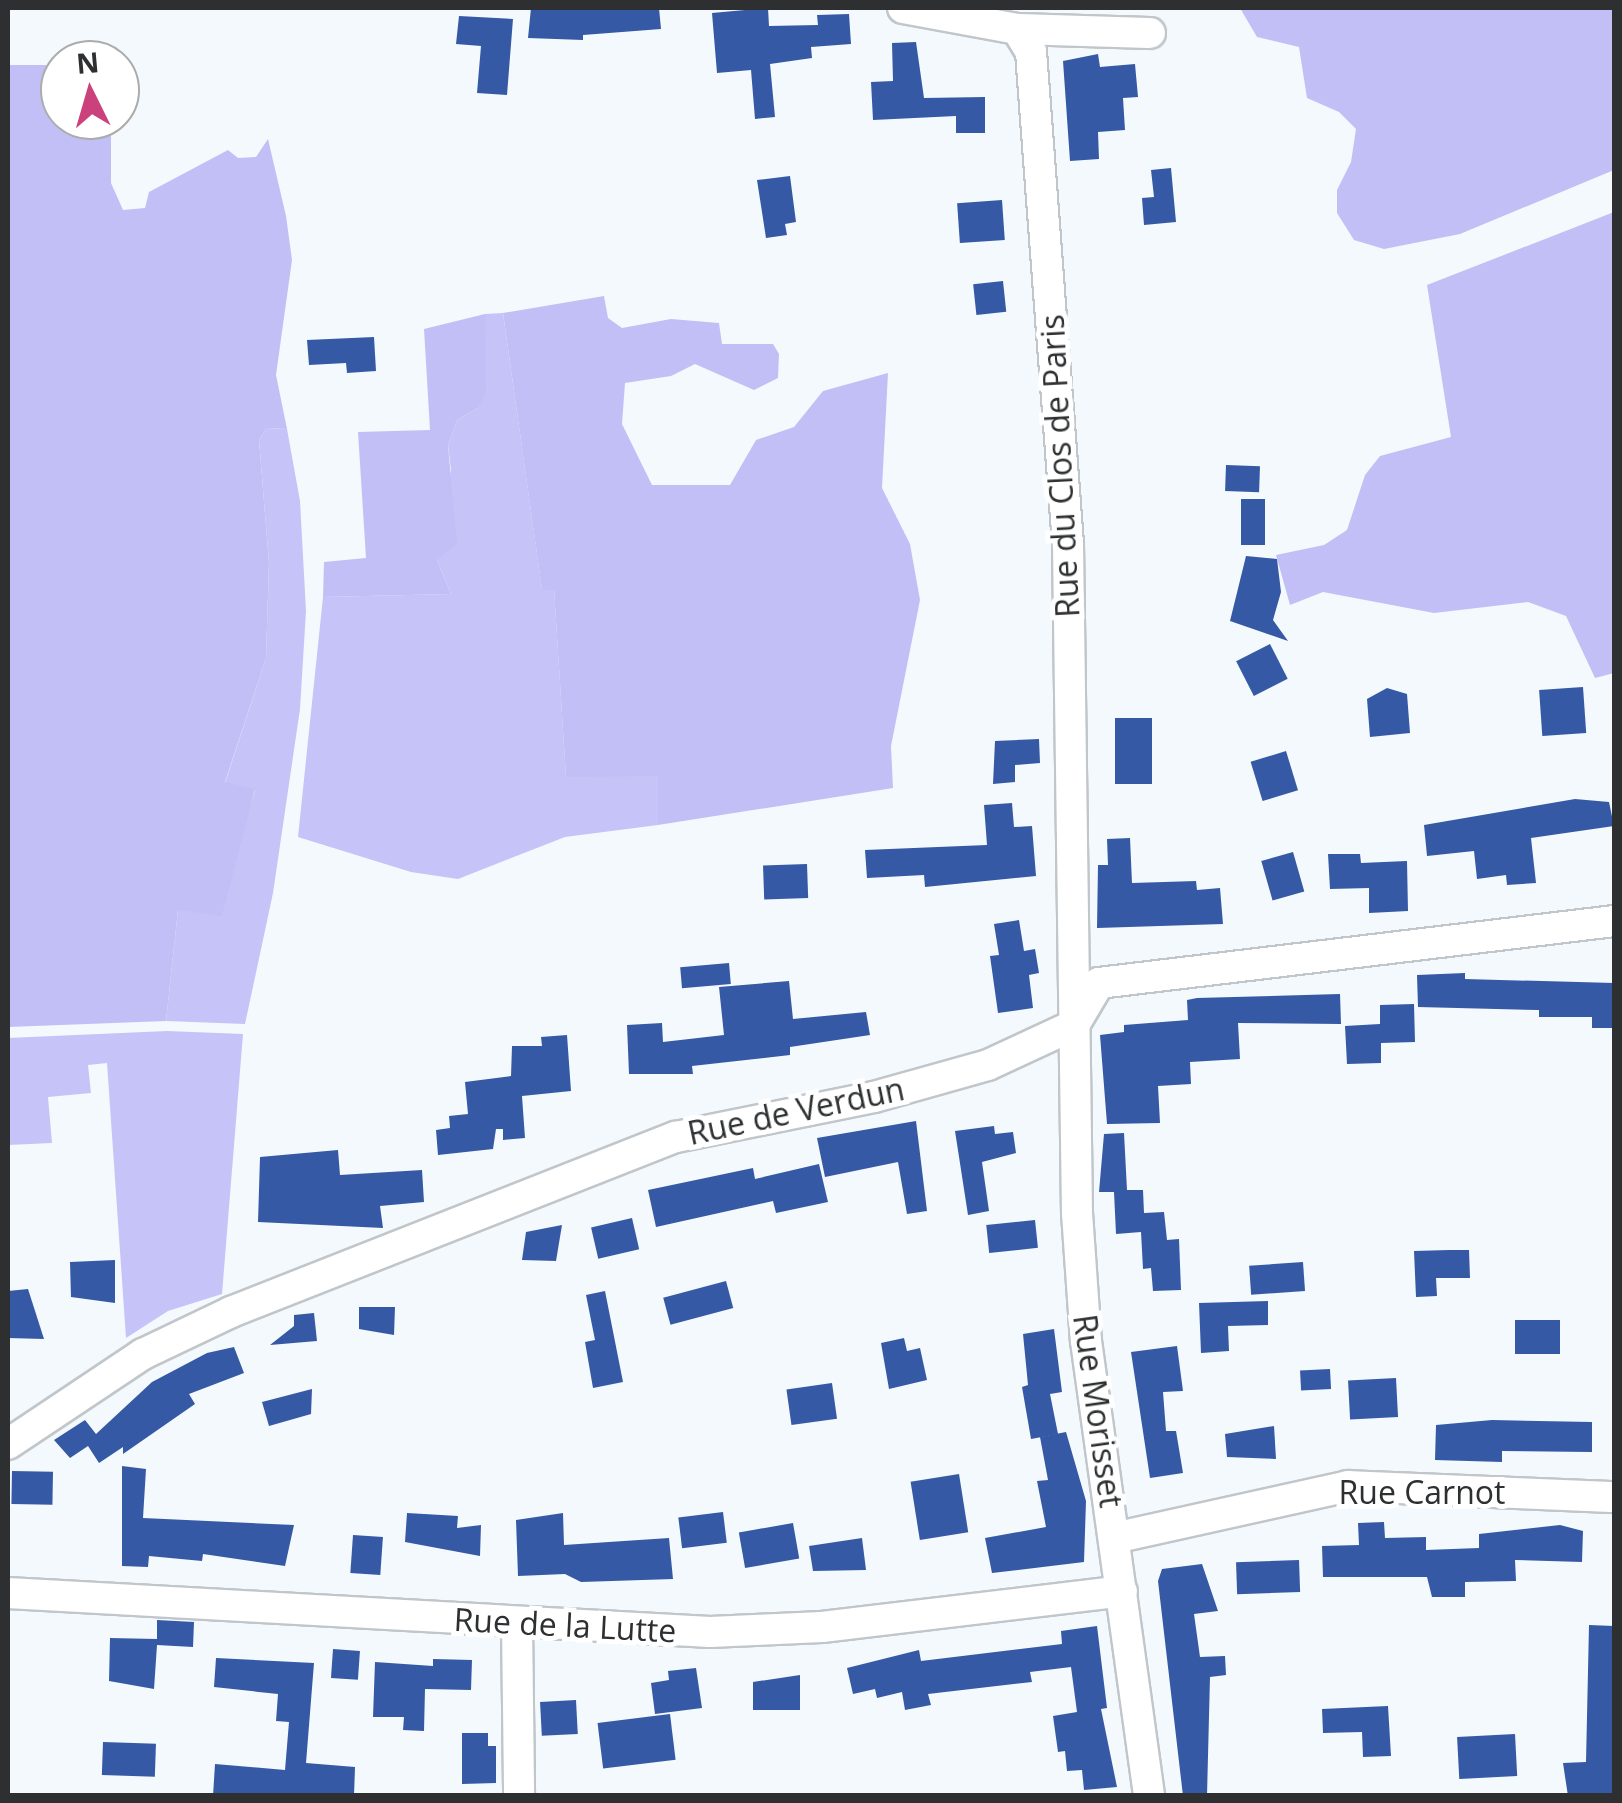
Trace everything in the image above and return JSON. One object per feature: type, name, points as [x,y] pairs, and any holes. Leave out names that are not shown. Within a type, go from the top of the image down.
[{"type":"street","points":[[902,8],[1017,29],[1150,33]]},
{"type":"street","name":"Rue du Clos de Paris","points":[[1017,29],[1031,52],[1066,504],[1074,1025]]},
{"type":"street","points":[[1074,1025],[1099,983],[1614,921]]},
{"type":"street","name":"Rue de Verdun","points":[[8,1444],[144,1354],[231,1312],[606,1164],[746,1118],[874,1097],[988,1065],[1074,1025]]},
{"type":"street","name":"Rue Morisset","points":[[1074,1025],[1086,1341],[1149,1796]]},
{"type":"street","name":"Rue Carnot","points":[[1114,1538],[1348,1486],[1614,1498]]},
{"type":"street","name":"Rue de la Lutte","points":[[8,1593],[710,1632],[822,1627],[1122,1591]]},
{"type":"street","points":[[517,1623],[519,1796]]},
{"type":"shaded area","points":[[1240,8],[1614,8],[1614,170],[1460,234],[1384,249],[1354,240],[1337,213],[1337,190],[1351,162],[1356,129],[1339,112],[1307,98],[1299,47],[1257,37]]},
{"type":"shaded area","points":[[8,65],[40,65],[40,140],[111,140],[111,183],[123,210],[145,208],[149,192],[228,150],[238,158],[256,157],[268,139],[292,260],[276,375],[287,429],[267,428],[259,440],[269,563],[266,658],[225,782],[255,789],[222,916],[178,910],[166,1021],[8,1027]]},
{"type":"shaded area","points":[[1614,212],[1614,673],[1595,678],[1566,616],[1528,602],[1434,613],[1323,592],[1290,605],[1276,555],[1324,545],[1347,530],[1365,475],[1380,456],[1451,437],[1427,285]]},
{"type":"shaded area","points":[[604,296],[608,318],[622,328],[671,319],[719,323],[722,344],[773,344],[779,354],[778,378],[754,390],[695,364],[671,376],[625,383],[622,424],[652,485],[730,485],[756,440],[794,427],[823,391],[888,373],[882,488],[910,544],[920,600],[891,746],[893,788],[658,825],[658,776],[566,777],[554,590],[542,590],[503,313]]},
{"type":"shaded area","points":[[503,313],[542,589],[554,589],[566,776],[659,776],[658,825],[565,837],[458,879],[411,872],[298,837],[323,597],[451,594],[437,560],[451,470],[448,445],[457,420],[478,408],[485,314]]},
{"type":"shaded area","points":[[485,314],[486,391],[478,408],[457,420],[448,445],[457,544],[437,560],[451,594],[323,597],[324,562],[366,558],[358,432],[430,430],[424,329]]},
{"type":"shaded area","points":[[267,428],[287,429],[300,501],[306,611],[300,709],[273,893],[245,1024],[166,1021],[178,910],[244,827],[255,790],[225,783],[266,658],[269,563],[259,440]]},
{"type":"shaded area","points":[[167,1031],[243,1034],[222,1294],[168,1311],[126,1338],[107,1063],[88,1065],[91,1093],[48,1097],[52,1143],[8,1145],[8,1038]]},
{"type":"building","points":[[531,8],[659,8],[661,29],[583,35],[583,40],[528,38]]},
{"type":"building","points":[[768,8],[769,26],[818,25],[817,15],[849,14],[851,44],[811,47],[812,58],[770,64],[775,117],[755,119],[751,70],[717,73],[712,13]]},
{"type":"building","points":[[459,16],[513,19],[507,95],[477,93],[481,46],[456,44]]},
{"type":"building","points":[[916,42],[924,98],[985,97],[985,133],[956,133],[956,116],[873,120],[871,82],[893,81],[892,43]]},
{"type":"building","points":[[1098,54],[1100,67],[1135,64],[1138,97],[1123,98],[1125,130],[1098,132],[1099,159],[1070,161],[1063,61]]},
{"type":"building","points":[[1171,168],[1176,222],[1144,225],[1142,198],[1154,197],[1151,170]]},
{"type":"building","points":[[790,176],[796,222],[785,224],[787,235],[766,238],[757,180]]},
{"type":"building","points":[[1002,200],[1005,240],[960,243],[957,203]]},
{"type":"building","points":[[1003,281],[1006,312],[976,315],[973,284]]},
{"type":"building","points":[[374,337],[376,371],[347,373],[346,363],[309,365],[307,340]]},
{"type":"building","points":[[1226,465],[1260,466],[1259,492],[1225,491]]},
{"type":"building","points":[[1241,499],[1265,499],[1265,545],[1241,545]]},
{"type":"building","points":[[1246,556],[1277,559],[1281,592],[1273,620],[1288,641],[1230,621]]},
{"type":"building","points":[[1270,644],[1288,679],[1254,696],[1236,661]]},
{"type":"building","points":[[1583,687],[1586,733],[1542,736],[1539,690]]},
{"type":"building","points":[[1387,688],[1407,694],[1410,733],[1370,737],[1367,699]]},
{"type":"building","points":[[1115,718],[1152,718],[1152,784],[1115,784]]},
{"type":"building","points":[[1039,739],[1040,763],[1015,765],[1015,782],[993,784],[995,741]]},
{"type":"building","points":[[1286,751],[1298,790],[1263,801],[1251,762]]},
{"type":"building","points":[[1575,799],[1609,802],[1614,826],[1531,838],[1536,883],[1507,885],[1506,875],[1477,879],[1474,851],[1427,856],[1424,825]]},
{"type":"building","points":[[1012,803],[1014,827],[1032,826],[1036,876],[925,887],[924,875],[867,878],[865,850],[987,845],[984,805]]},
{"type":"building","points":[[1130,838],[1132,883],[1196,881],[1197,890],[1220,888],[1223,924],[1097,928],[1098,865],[1108,865],[1107,839]]},
{"type":"building","points":[[1293,852],[1304,891],[1273,901],[1261,861]]},
{"type":"building","points":[[1328,854],[1360,854],[1361,863],[1407,861],[1408,911],[1369,913],[1369,888],[1330,889]]},
{"type":"building","points":[[807,864],[808,898],[764,900],[763,866]]},
{"type":"building","points":[[1019,920],[1024,951],[1035,949],[1039,973],[1029,975],[1033,1008],[998,1013],[990,956],[999,955],[994,924]]},
{"type":"building","points":[[729,963],[731,984],[682,988],[680,967]]},
{"type":"building","points":[[1465,973],[1465,979],[1614,983],[1614,1028],[1592,1028],[1592,1017],[1539,1017],[1539,1010],[1418,1007],[1417,975]]},
{"type":"building","points":[[789,981],[793,1019],[866,1012],[870,1035],[790,1047],[790,1055],[692,1066],[693,1074],[629,1074],[627,1025],[662,1023],[663,1042],[724,1035],[719,987]]},
{"type":"building","points":[[1340,994],[1341,1024],[1238,1023],[1240,1059],[1190,1062],[1191,1084],[1158,1086],[1160,1123],[1107,1124],[1100,1035],[1124,1032],[1124,1025],[1188,1020],[1187,1000],[1197,998]]},
{"type":"building","points":[[1414,1004],[1415,1042],[1381,1043],[1381,1063],[1347,1064],[1345,1026],[1380,1024],[1380,1005]]},
{"type":"building","points":[[567,1035],[571,1091],[522,1096],[525,1138],[503,1140],[503,1129],[496,1129],[493,1149],[438,1155],[436,1130],[450,1128],[449,1116],[468,1114],[465,1082],[511,1076],[512,1046],[542,1046],[541,1037]]},
{"type":"building","points":[[916,1121],[927,1211],[907,1214],[898,1162],[825,1177],[817,1138]]},
{"type":"building","points":[[994,1126],[995,1134],[1013,1132],[1016,1153],[982,1162],[989,1211],[968,1215],[955,1131]]},
{"type":"building","points":[[1124,1133],[1127,1190],[1143,1190],[1144,1213],[1164,1212],[1167,1240],[1179,1239],[1181,1290],[1153,1291],[1151,1268],[1143,1269],[1141,1232],[1116,1234],[1114,1192],[1099,1192],[1104,1134]]},
{"type":"building","points":[[338,1150],[340,1175],[422,1170],[424,1202],[380,1206],[383,1228],[258,1222],[260,1157]]},
{"type":"building","points":[[819,1164],[828,1202],[776,1213],[773,1201],[656,1227],[648,1190],[753,1168],[755,1179]]},
{"type":"building","points":[[632,1218],[639,1249],[598,1259],[591,1227]]},
{"type":"building","points":[[1035,1220],[1038,1248],[989,1253],[986,1225]]},
{"type":"building","points":[[562,1225],[556,1261],[522,1260],[526,1232]]},
{"type":"building","points":[[1469,1250],[1470,1278],[1436,1278],[1437,1296],[1416,1297],[1414,1251]]},
{"type":"building","points":[[115,1260],[115,1303],[71,1297],[70,1262]]},
{"type":"building","points":[[1303,1262],[1305,1291],[1251,1295],[1249,1266]]},
{"type":"building","points":[[726,1281],[733,1308],[670,1325],[663,1298]]},
{"type":"building","points":[[28,1289],[44,1339],[8,1338],[8,1291]]},
{"type":"building","points":[[605,1291],[623,1382],[593,1388],[585,1342],[595,1340],[586,1295]]},
{"type":"building","points":[[1268,1301],[1268,1325],[1228,1326],[1229,1351],[1201,1353],[1199,1303]]},
{"type":"building","points":[[359,1307],[395,1307],[394,1335],[359,1329]]},
{"type":"building","points":[[314,1313],[317,1341],[270,1345],[294,1326],[294,1315]]},
{"type":"building","points":[[1515,1320],[1560,1320],[1560,1354],[1515,1354]]},
{"type":"building","points":[[1054,1329],[1062,1392],[1050,1394],[1058,1434],[1031,1439],[1022,1387],[1028,1385],[1023,1334]]},
{"type":"building","points":[[904,1338],[907,1351],[920,1348],[927,1380],[889,1389],[881,1343]]},
{"type":"building","points":[[1177,1346],[1183,1391],[1163,1392],[1166,1431],[1176,1431],[1183,1473],[1150,1478],[1131,1352]]},
{"type":"building","points":[[234,1347],[244,1373],[189,1394],[195,1404],[123,1454],[123,1447],[99,1463],[88,1446],[70,1458],[54,1440],[85,1420],[96,1434],[152,1382],[207,1353]]},
{"type":"building","points":[[1330,1369],[1331,1389],[1301,1391],[1300,1371]]},
{"type":"building","points":[[1396,1378],[1398,1417],[1350,1419],[1348,1381]]},
{"type":"building","points":[[832,1383],[837,1419],[791,1425],[786,1389]]},
{"type":"building","points":[[312,1389],[311,1414],[269,1426],[262,1402]]},
{"type":"building","points":[[1492,1420],[1592,1422],[1592,1452],[1502,1451],[1502,1462],[1435,1460],[1436,1425]]},
{"type":"building","points":[[1274,1426],[1276,1459],[1227,1457],[1225,1434]]},
{"type":"building","points":[[1066,1432],[1086,1501],[1084,1562],[992,1573],[985,1538],[1046,1527],[1037,1481],[1048,1480],[1040,1437]]},
{"type":"building","points":[[122,1466],[146,1469],[143,1518],[294,1525],[285,1566],[203,1554],[202,1561],[149,1556],[148,1567],[122,1566]]},
{"type":"building","points":[[12,1471],[53,1472],[52,1505],[11,1504]]},
{"type":"building","points":[[959,1474],[968,1532],[920,1540],[911,1482]]},
{"type":"building","points":[[723,1512],[727,1543],[682,1548],[678,1517]]},
{"type":"building","points":[[407,1513],[458,1516],[457,1528],[481,1525],[480,1556],[405,1542]]},
{"type":"building","points":[[563,1513],[564,1545],[669,1538],[673,1579],[581,1582],[565,1574],[518,1576],[516,1520]]},
{"type":"building","points":[[1384,1522],[1385,1538],[1426,1537],[1426,1550],[1479,1548],[1479,1534],[1560,1525],[1583,1531],[1582,1562],[1515,1560],[1516,1581],[1465,1582],[1465,1597],[1432,1597],[1427,1577],[1323,1577],[1322,1546],[1359,1545],[1358,1523]]},
{"type":"building","points":[[793,1523],[799,1558],[745,1568],[739,1533]]},
{"type":"building","points":[[353,1535],[383,1537],[380,1575],[350,1573]]},
{"type":"building","points":[[862,1538],[866,1570],[813,1571],[809,1546]]},
{"type":"building","points":[[1299,1560],[1300,1592],[1237,1594],[1236,1562]]},
{"type":"building","points":[[1202,1564],[1218,1611],[1194,1614],[1200,1657],[1225,1656],[1226,1675],[1210,1677],[1207,1796],[1183,1796],[1158,1581],[1162,1569]]},
{"type":"building","points":[[157,1620],[194,1622],[193,1647],[157,1645],[154,1689],[109,1681],[110,1638],[157,1639]]},
{"type":"building","points":[[1589,1625],[1614,1626],[1612,1796],[1568,1796],[1563,1763],[1586,1762]]},
{"type":"building","points":[[1097,1626],[1107,1708],[1101,1709],[1117,1787],[1084,1790],[1082,1770],[1067,1771],[1065,1751],[1058,1752],[1053,1716],[1077,1712],[1071,1667],[1030,1672],[1032,1682],[928,1694],[931,1705],[905,1710],[902,1692],[877,1698],[875,1689],[853,1694],[847,1668],[919,1650],[921,1661],[1062,1644],[1061,1631]]},
{"type":"building","points":[[333,1649],[360,1651],[358,1680],[331,1678]]},
{"type":"building","points":[[216,1658],[314,1663],[306,1763],[355,1767],[354,1796],[213,1796],[215,1764],[285,1770],[289,1722],[276,1721],[278,1694],[214,1687]]},
{"type":"building","points":[[433,1659],[472,1660],[471,1690],[425,1689],[424,1731],[403,1730],[404,1717],[373,1717],[375,1662],[433,1666]]},
{"type":"building","points":[[696,1668],[702,1708],[655,1714],[651,1683],[669,1680],[668,1671]]},
{"type":"building","points":[[800,1675],[800,1710],[753,1710],[753,1682]]},
{"type":"building","points":[[576,1700],[578,1734],[542,1736],[540,1702]]},
{"type":"building","points":[[1388,1706],[1391,1756],[1363,1757],[1362,1732],[1323,1733],[1322,1709]]},
{"type":"building","points":[[670,1714],[676,1760],[603,1769],[598,1723]]},
{"type":"building","points":[[462,1733],[488,1733],[488,1746],[496,1746],[496,1783],[462,1784]]},
{"type":"building","points":[[1515,1734],[1517,1776],[1459,1779],[1457,1737]]},
{"type":"building","points":[[103,1742],[156,1744],[155,1777],[102,1775]]}]
